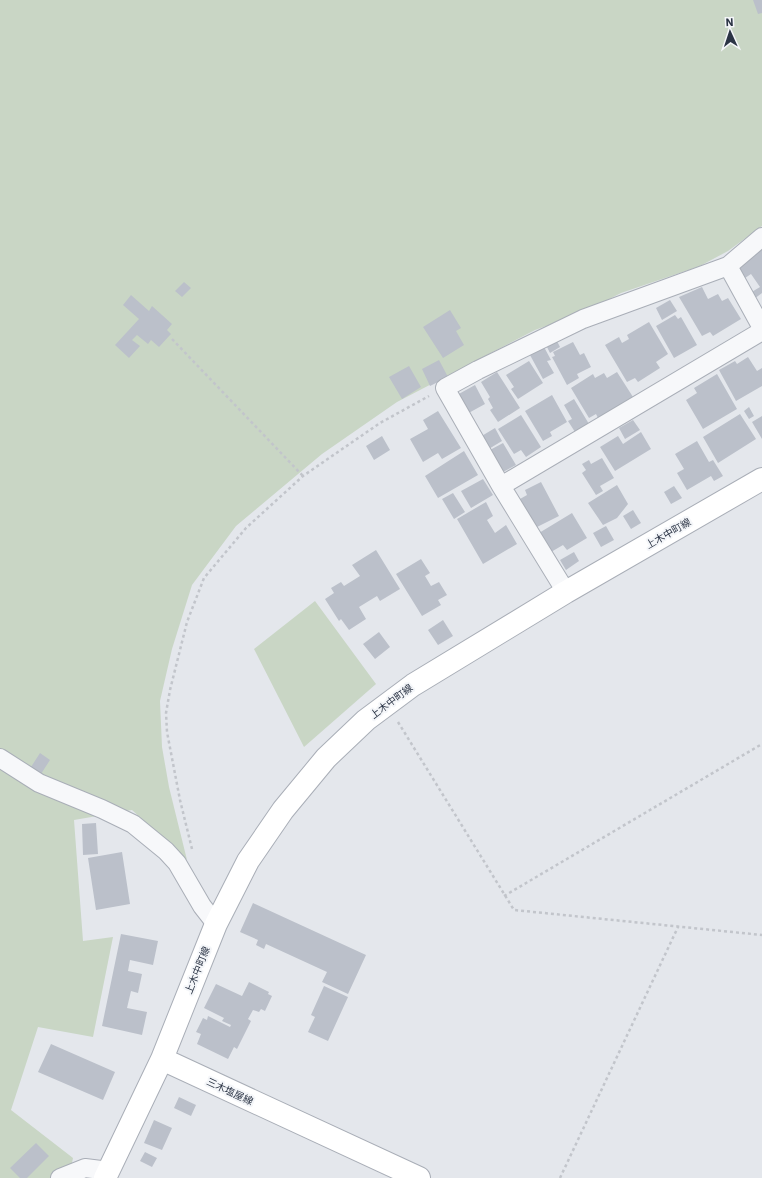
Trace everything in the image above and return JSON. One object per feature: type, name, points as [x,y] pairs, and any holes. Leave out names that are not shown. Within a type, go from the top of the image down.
[{"type":"main road","name":"上木中町線","points":[[162,1059],[216,924],[248,861],[283,810],[326,758],[366,720],[413,685],[566,592],[762,479]]},
{"type":"main road","points":[[107,1175],[135,1113],[162,1059]]},
{"type":"main road","name":"三木塩屋線","points":[[162,1059],[419,1178]]},
{"type":"street","points":[[566,592],[501,486],[445,388],[478,370],[583,319],[728,266],[762,237]]},
{"type":"street","points":[[728,266],[762,328]]},
{"type":"street","points":[[501,486],[762,331]]},
{"type":"street","points":[[0,758],[39,783],[133,824],[177,863],[202,906],[216,924]]},
{"type":"street","points":[[60,1178],[85,1168],[107,1175]]},
{"type":"path","points":[[172,339],[303,476]]},
{"type":"path","points":[[192,850],[180,800],[167,732],[166,713],[170,690],[187,622],[204,578],[246,528],[303,476],[380,423],[445,388]]},
{"type":"path","points":[[388,704],[504,896],[514,910],[762,935]]},
{"type":"path","points":[[504,896],[762,744]]},
{"type":"path","points":[[560,1178],[678,927]]},
{"type":"green space","points":[[0,0],[762,0],[762,226],[728,251],[700,266],[621,293],[582,313],[535,330],[397,402],[322,454],[236,526],[192,585],[172,649],[160,701],[162,747],[169,787],[187,860],[132,810],[74,820],[83,941],[113,937],[93,1037],[38,1027],[11,1110],[73,1158],[69,1178],[0,1178]]},
{"type":"green space","points":[[315,601],[376,684],[304,747],[254,649]]},
{"type":"building","points":[[753,0],[762,0],[762,13],[758,14]]},
{"type":"building","points":[[762,249],[762,293],[754,299],[750,293],[760,287],[751,274],[742,280],[734,268]]},
{"type":"building","points":[[184,282],[191,288],[182,297],[175,291]]},
{"type":"building","points":[[702,287],[708,299],[718,294],[722,301],[728,298],[741,319],[713,336],[710,332],[702,336],[679,297]]},
{"type":"building","points":[[131,295],[149,311],[152,306],[172,324],[167,330],[171,334],[159,347],[151,340],[148,344],[137,335],[132,340],[140,346],[129,358],[115,345],[139,319],[123,305]]},
{"type":"building","points":[[670,300],[677,311],[662,320],[656,308]]},
{"type":"building","points":[[450,310],[461,328],[456,331],[464,345],[443,358],[423,327]]},
{"type":"building","points":[[675,315],[678,319],[681,317],[697,345],[674,358],[656,326]]},
{"type":"building","points":[[649,322],[668,354],[656,362],[660,368],[638,382],[635,378],[627,382],[605,345],[619,337],[622,343],[629,339],[627,335]]},
{"type":"building","points":[[557,341],[560,347],[550,353],[547,347]]},
{"type":"building","points":[[573,342],[580,355],[584,353],[591,367],[577,374],[579,378],[567,385],[552,357],[555,356],[553,352]]},
{"type":"building","points":[[544,347],[551,360],[547,361],[554,373],[543,379],[530,355]]},
{"type":"building","points":[[748,357],[757,371],[762,368],[762,386],[736,401],[719,370],[735,361],[737,364]]},
{"type":"building","points":[[439,360],[448,377],[430,386],[422,369]]},
{"type":"building","points":[[529,361],[543,383],[518,399],[511,389],[514,387],[506,375]]},
{"type":"building","points":[[409,366],[421,387],[402,399],[389,377]]},
{"type":"building","points":[[497,372],[520,408],[498,422],[490,410],[493,408],[488,399],[490,397],[481,382]]},
{"type":"building","points":[[617,372],[633,397],[598,418],[596,414],[589,418],[571,388],[593,374],[595,378],[604,373],[607,378]]},
{"type":"building","points":[[717,374],[737,409],[703,429],[686,400],[697,393],[694,388]]},
{"type":"building","points":[[475,385],[485,404],[465,415],[457,395]]},
{"type":"building","points":[[552,395],[567,422],[550,432],[552,436],[543,441],[525,411]]},
{"type":"building","points":[[574,399],[589,424],[575,432],[568,421],[572,419],[564,405]]},
{"type":"building","points":[[749,407],[754,416],[749,419],[744,411]]},
{"type":"building","points":[[438,411],[461,448],[442,459],[438,453],[423,462],[410,439],[428,429],[423,420]]},
{"type":"building","points":[[740,414],[756,439],[718,463],[703,437]]},
{"type":"building","points":[[521,415],[541,447],[526,457],[521,450],[514,454],[498,429]]},
{"type":"building","points":[[762,416],[762,439],[752,422]]},
{"type":"building","points":[[633,420],[640,430],[625,439],[619,428]]},
{"type":"building","points":[[495,428],[502,441],[487,450],[480,437]]},
{"type":"building","points":[[641,432],[651,449],[615,471],[600,447],[618,436],[623,444]]},
{"type":"building","points":[[382,436],[390,450],[374,460],[366,446]]},
{"type":"building","points":[[697,441],[709,462],[713,460],[723,476],[714,481],[711,476],[687,490],[677,473],[684,469],[675,454]]},
{"type":"building","points":[[503,443],[516,465],[503,472],[490,450]]},
{"type":"building","points":[[464,451],[478,475],[438,498],[425,476]]},
{"type":"building","points":[[602,458],[614,478],[600,486],[603,491],[596,495],[582,473],[586,470],[582,464],[589,460],[591,464]]},
{"type":"building","points":[[483,479],[493,495],[471,508],[461,491]]},
{"type":"building","points":[[541,482],[559,516],[535,528],[520,499],[527,495],[525,490]]},
{"type":"building","points":[[617,485],[628,504],[617,518],[603,525],[588,503]]},
{"type":"building","points":[[674,486],[682,498],[671,504],[664,492]]},
{"type":"building","points":[[453,493],[465,512],[454,519],[442,499]]},
{"type":"building","points":[[486,502],[493,516],[487,520],[495,533],[506,525],[517,544],[483,564],[457,519]]},
{"type":"building","points":[[633,510],[641,523],[631,529],[623,516]]},
{"type":"building","points":[[572,513],[587,538],[567,550],[563,545],[551,552],[539,533]]},
{"type":"building","points":[[606,526],[614,540],[601,547],[593,533]]},
{"type":"building","points":[[376,550],[400,589],[380,601],[377,596],[359,607],[366,619],[349,630],[341,619],[339,621],[325,599],[334,593],[331,588],[341,582],[344,586],[360,576],[352,565]]},
{"type":"building","points":[[574,552],[579,561],[566,570],[560,560]]},
{"type":"building","points":[[421,559],[430,573],[425,576],[431,586],[439,582],[447,595],[438,600],[441,605],[422,616],[396,574]]},
{"type":"building","points":[[443,620],[453,636],[438,645],[428,630]]},
{"type":"building","points":[[379,632],[390,647],[375,659],[363,644]]},
{"type":"building","points":[[40,753],[50,760],[41,774],[31,767]]},
{"type":"building","points":[[96,823],[98,854],[83,855],[82,824]]},
{"type":"building","points":[[122,852],[130,904],[96,910],[88,858]]},
{"type":"building","points":[[253,903],[366,955],[348,994],[322,982],[327,972],[266,944],[264,949],[256,945],[258,940],[240,932]]},
{"type":"building","points":[[121,934],[158,941],[153,965],[130,960],[128,971],[142,974],[138,993],[131,991],[127,1008],[147,1012],[142,1035],[102,1026]]},
{"type":"building","points":[[249,982],[269,992],[268,994],[272,996],[265,1011],[261,1009],[259,1012],[253,1010],[248,1019],[251,1021],[237,1049],[234,1047],[228,1059],[197,1044],[201,1034],[196,1032],[203,1018],[207,1020],[208,1016],[230,1027],[231,1025],[222,1021],[224,1018],[204,1008],[216,984],[242,996]]},
{"type":"building","points":[[324,986],[348,997],[328,1041],[308,1032],[315,1017],[311,1015]]},
{"type":"building","points":[[51,1044],[115,1072],[103,1100],[38,1072]]},
{"type":"building","points":[[179,1097],[196,1105],[191,1116],[174,1108]]},
{"type":"building","points":[[154,1120],[172,1128],[162,1150],[144,1143]]},
{"type":"building","points":[[36,1143],[49,1156],[27,1178],[20,1178],[10,1168]]},
{"type":"building","points":[[145,1152],[157,1158],[152,1167],[140,1161]]}]
